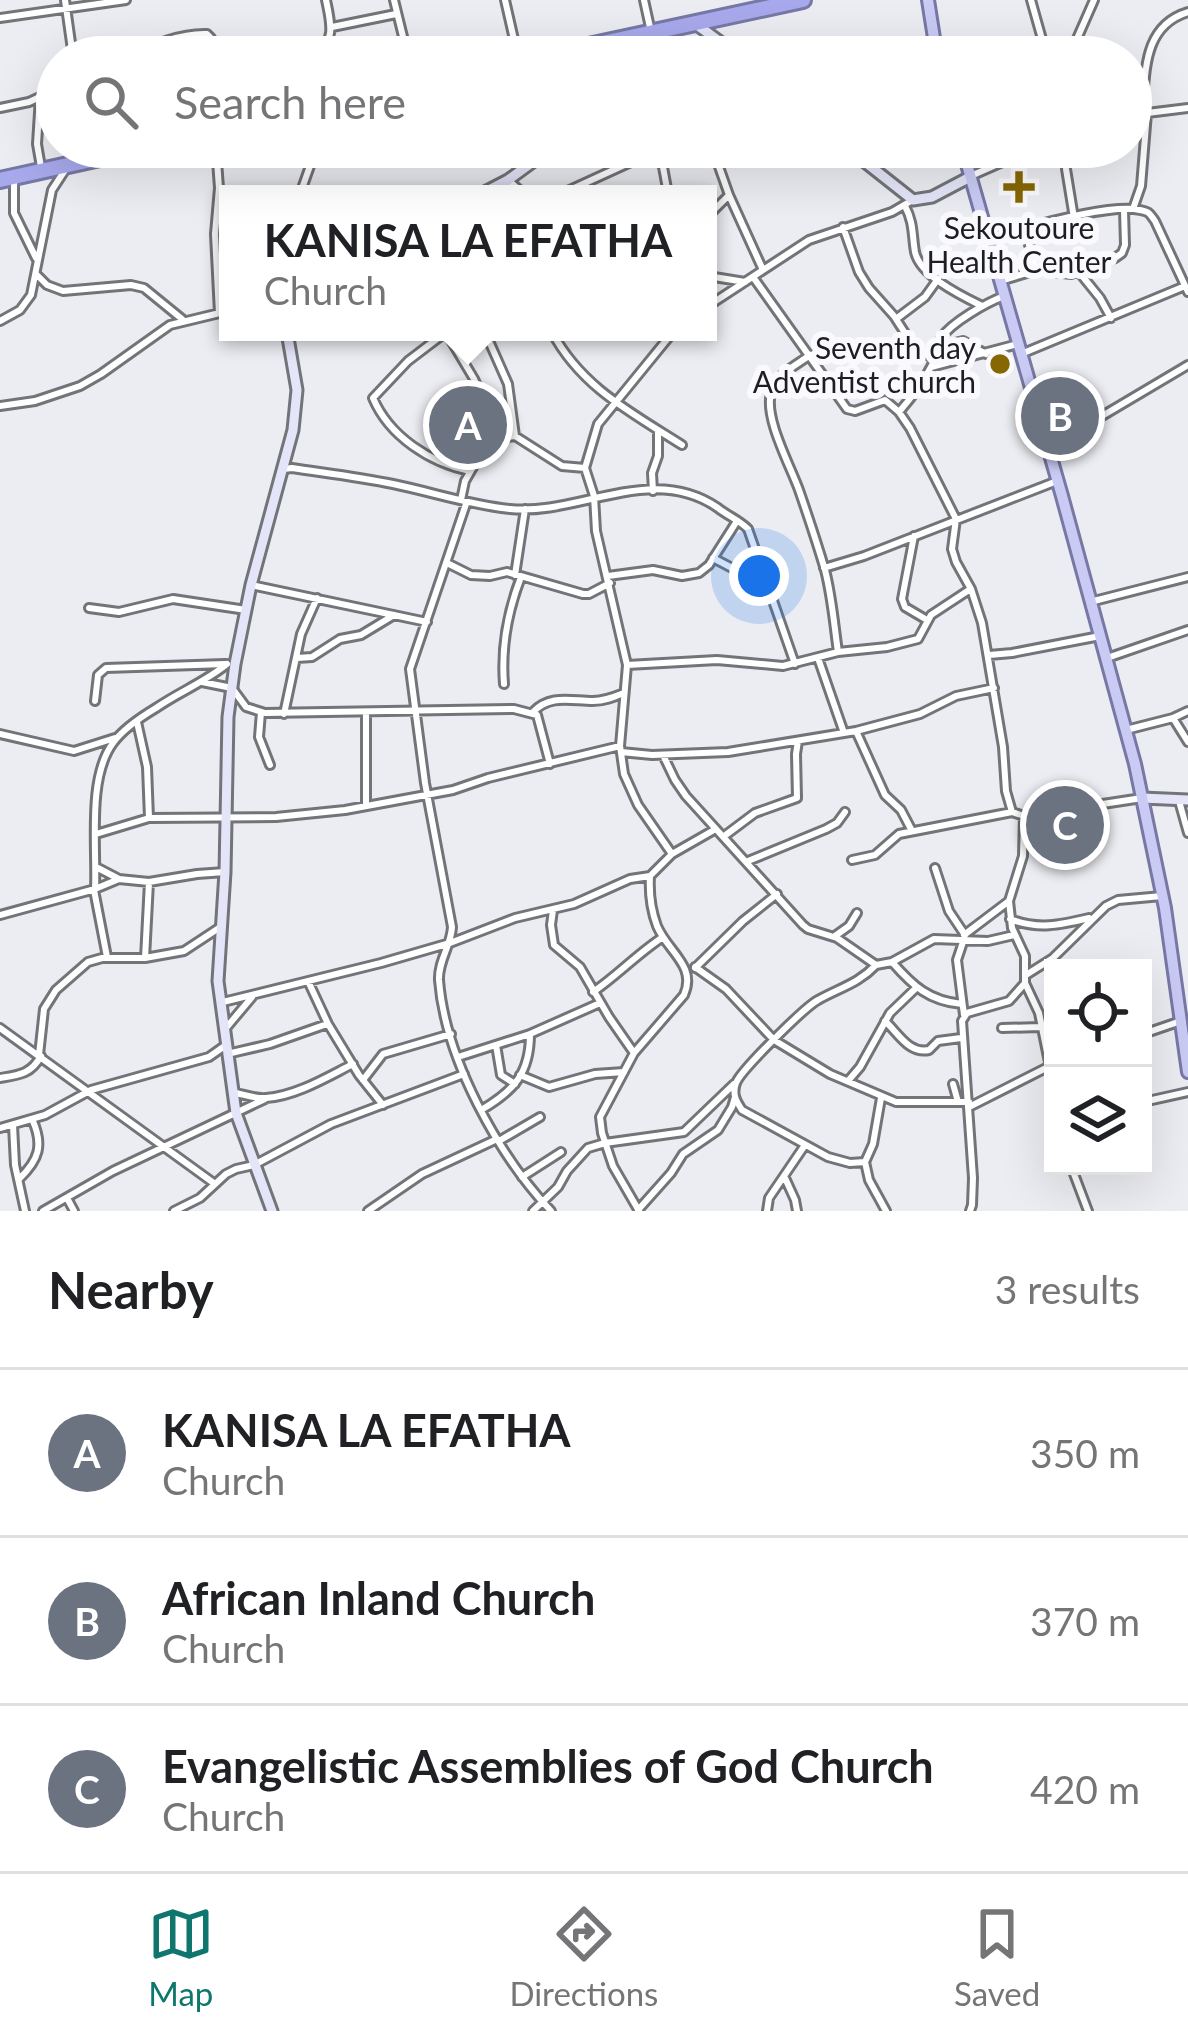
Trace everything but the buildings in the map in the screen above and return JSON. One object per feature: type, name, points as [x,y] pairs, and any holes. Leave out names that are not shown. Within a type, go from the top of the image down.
[{"type":"highway","points":[[633,36],[757,5],[803,0]]},
{"type":"highway","points":[[9,183],[51,168]]},
{"type":"main road","points":[[917,0],[929,20]]},
{"type":"main road","points":[[928,0],[932,36]]},
{"type":"main road","points":[[968,168],[1126,730],[1162,896],[1188,1072]]},
{"type":"street","points":[[0,18],[66,4],[126,0]]},
{"type":"street","points":[[326,0],[330,36]]},
{"type":"street","points":[[394,0],[402,36]]},
{"type":"street","points":[[505,0],[513,36]]},
{"type":"street","points":[[644,0],[651,32]]},
{"type":"street","points":[[1031,0],[1041,36]]},
{"type":"street","points":[[1078,36],[1094,0]]},
{"type":"street","points":[[66,4],[71,36]]},
{"type":"street","points":[[1152,45],[1167,21],[1188,12]]},
{"type":"street","points":[[332,27],[396,14]]},
{"type":"street","points":[[695,23],[713,36]]},
{"type":"street","points":[[0,108],[36,99]]},
{"type":"street","points":[[1152,112],[1188,108]]},
{"type":"street","points":[[0,321],[27,302],[52,190],[67,168]]},
{"type":"street","points":[[219,168],[215,234],[219,269]]},
{"type":"street","points":[[498,185],[524,168]]},
{"type":"street","points":[[581,185],[618,168]]},
{"type":"street","points":[[719,168],[763,270]]},
{"type":"street","points":[[870,168],[909,203],[918,261],[982,306]]},
{"type":"street","points":[[717,300],[809,240],[932,197],[990,168]]},
{"type":"street","points":[[1000,281],[1036,270],[1079,272],[1122,253],[1128,209],[1141,186],[1142,168]]},
{"type":"street","points":[[1066,169],[1074,218]]},
{"type":"street","points":[[508,180],[514,185]]},
{"type":"street","points":[[9,183],[14,213],[38,261]]},
{"type":"street","points":[[717,207],[729,195]]},
{"type":"street","points":[[933,363],[1020,349],[1187,288],[1149,213],[1128,209],[988,239]]},
{"type":"street","points":[[843,227],[869,288],[912,344],[933,363]]},
{"type":"street","points":[[1024,229],[1036,270]]},
{"type":"street","points":[[1079,272],[1111,318]]},
{"type":"street","points":[[36,274],[63,291],[144,288],[173,314],[188,320]]},
{"type":"street","points":[[717,275],[749,280],[850,411],[886,400],[916,439],[956,519],[952,549],[971,589],[989,655],[1012,812]]},
{"type":"street","points":[[896,319],[925,297],[938,279]]},
{"type":"street","points":[[899,412],[915,395],[947,332],[1004,296]]},
{"type":"street","points":[[0,406],[35,401],[80,386],[170,325],[219,313]]},
{"type":"street","points":[[272,1211],[236,1113],[219,1003],[231,664],[293,430],[297,390],[288,341]]},
{"type":"street","points":[[434,341],[408,361],[373,398],[374,403],[427,457],[470,471]]},
{"type":"street","points":[[452,341],[488,410],[492,434],[470,471],[447,563],[410,669],[452,927],[439,981],[458,1057],[481,1110],[522,1177],[551,1211]]},
{"type":"street","points":[[488,341],[508,384],[515,436]]},
{"type":"street","points":[[558,341],[588,382],[682,445]]},
{"type":"street","points":[[666,341],[598,424],[585,468],[627,664],[620,749],[629,788],[673,854]]},
{"type":"street","points":[[937,347],[963,341],[986,354]]},
{"type":"street","points":[[810,356],[780,376],[769,403],[824,568],[838,652]]},
{"type":"street","points":[[1046,441],[1097,419],[1188,364]]},
{"type":"street","points":[[653,491],[658,430]]},
{"type":"street","points":[[492,434],[515,436],[562,466],[585,468]]},
{"type":"street","points":[[283,469],[392,484],[463,503],[524,509],[594,496],[693,493],[748,530],[795,664]]},
{"type":"street","points":[[824,568],[1057,481]]},
{"type":"street","points":[[504,684],[503,638],[518,576],[524,509]]},
{"type":"street","points":[[447,563],[471,574],[507,572],[589,594],[609,579],[640,570],[682,576],[699,573],[738,520]]},
{"type":"street","points":[[914,536],[902,599],[905,607],[927,620]]},
{"type":"street","points":[[713,558],[732,568],[762,569]]},
{"type":"street","points":[[1090,602],[1188,577]]},
{"type":"street","points":[[251,585],[427,622]]},
{"type":"street","points":[[627,664],[717,660],[774,666],[912,641],[941,606],[971,589]]},
{"type":"street","points":[[284,714],[301,634],[316,598]]},
{"type":"street","points":[[89,608],[118,612],[173,599],[246,610]]},
{"type":"street","points":[[297,658],[312,657],[394,615]]},
{"type":"street","points":[[1107,658],[1188,630]]},
{"type":"street","points":[[989,655],[1100,635]]},
{"type":"street","points":[[818,658],[844,733]]},
{"type":"street","points":[[108,958],[94,890],[104,760],[118,737],[137,722],[231,664]]},
{"type":"street","points":[[95,700],[98,675],[106,668],[231,664]]},
{"type":"street","points":[[202,682],[232,688],[246,707],[261,712],[533,712],[538,715],[550,764]]},
{"type":"street","points":[[96,834],[148,818],[304,815],[366,806],[620,749],[663,755],[728,752],[799,741],[920,714],[956,696],[994,688]]},
{"type":"street","points":[[533,712],[538,705],[556,700],[596,701],[624,694]]},
{"type":"street","points":[[228,717],[246,707]]},
{"type":"street","points":[[1126,730],[1188,711]]},
{"type":"street","points":[[261,712],[259,737],[269,765]]},
{"type":"street","points":[[366,712],[366,806]]},
{"type":"street","points":[[1173,718],[1188,742]]},
{"type":"street","points":[[137,722],[147,767],[148,818]]},
{"type":"street","points":[[856,731],[885,795],[902,810],[912,832]]},
{"type":"street","points":[[0,734],[74,751],[118,737]]},
{"type":"street","points":[[723,838],[754,813],[797,798],[799,741]]},
{"type":"street","points":[[663,755],[680,788],[714,830],[808,929],[835,936],[875,965]]},
{"type":"street","points":[[852,860],[875,855],[895,837],[912,832],[1012,812],[1024,816],[1142,798],[1183,799],[1188,833]]},
{"type":"street","points":[[748,861],[826,829],[845,812]]},
{"type":"street","points":[[1024,816],[1023,856],[1009,901],[1010,919],[1044,1038]]},
{"type":"street","points":[[219,1003],[353,971],[450,943],[514,918],[583,901],[630,879],[650,876],[673,854],[714,830]]},
{"type":"street","points":[[96,867],[119,879],[149,882],[225,872]]},
{"type":"street","points":[[935,868],[963,937]]},
{"type":"street","points":[[650,876],[654,920],[663,938],[692,970],[726,989],[774,1040],[830,1074],[892,1101],[969,1104],[1047,1067]]},
{"type":"street","points":[[0,915],[119,879]]},
{"type":"street","points":[[146,958],[149,882]]},
{"type":"street","points":[[737,1082],[732,1107],[718,1130],[683,1154],[639,1211],[613,1166],[602,1132],[602,1112],[634,1053],[684,995],[692,970],[777,894]]},
{"type":"street","points":[[1009,1001],[1025,979],[1062,951],[1091,918],[1118,900],[1162,896]]},
{"type":"street","points":[[972,1209],[964,1015],[957,960],[963,937],[1009,901]]},
{"type":"street","points":[[553,910],[554,945],[580,967],[634,1053]]},
{"type":"street","points":[[835,936],[850,926],[856,913]]},
{"type":"street","points":[[1010,919],[1047,927],[1091,918]]},
{"type":"street","points":[[0,1078],[34,1068],[40,1056],[42,1017],[56,990],[88,962],[184,951],[222,926]]},
{"type":"street","points":[[533,1211],[592,1147],[684,1132],[814,1001],[854,984],[875,965],[892,962],[929,941],[963,937],[988,941],[1015,935]]},
{"type":"street","points":[[593,992],[663,938]]},
{"type":"street","points":[[892,962],[934,1000],[962,1004]]},
{"type":"street","points":[[1026,963],[1038,966]]},
{"type":"street","points":[[308,981],[328,1024],[383,1106]]},
{"type":"street","points":[[848,1082],[890,1013],[916,988]]},
{"type":"street","points":[[224,1031],[252,996]]},
{"type":"street","points":[[964,1015],[1031,998]]},
{"type":"street","points":[[458,1057],[530,1034],[600,1003]]},
{"type":"street","points":[[885,1021],[917,1051],[929,1050],[938,1041],[962,1038]]},
{"type":"street","points":[[1152,1031],[1182,1021]]},
{"type":"street","points":[[0,1128],[46,1115],[86,1092],[328,1024]]},
{"type":"street","points":[[1002,1028],[1041,1027]]},
{"type":"street","points":[[0,1028],[216,1185]]},
{"type":"street","points":[[782,1033],[784,1046]]},
{"type":"street","points":[[363,1080],[383,1054],[451,1034]]},
{"type":"street","points":[[481,1110],[515,1084],[529,1058],[530,1034]]},
{"type":"street","points":[[29,1048],[41,1044]]},
{"type":"street","points":[[496,1045],[501,1075],[515,1084]]},
{"type":"street","points":[[43,1211],[164,1146],[352,1064]]},
{"type":"street","points":[[520,1076],[549,1088],[596,1074],[624,1072]]},
{"type":"street","points":[[174,1211],[226,1174],[254,1166],[331,1124],[464,1074]]},
{"type":"street","points":[[953,1084],[958,1102]]},
{"type":"street","points":[[232,1092],[265,1099]]},
{"type":"street","points":[[1152,1100],[1188,1092]]},
{"type":"street","points":[[717,1097],[836,1160],[865,1162]]},
{"type":"street","points":[[735,1097],[742,1110]]},
{"type":"street","points":[[881,1098],[865,1162],[886,1211]]},
{"type":"street","points":[[877,1113],[892,1101]]},
{"type":"street","points":[[38,1132],[46,1115]]},
{"type":"street","points":[[368,1211],[422,1174],[540,1117]]},
{"type":"street","points":[[17,1180],[39,1151],[32,1119]]},
{"type":"street","points":[[14,1125],[17,1180],[25,1211]]},
{"type":"street","points":[[592,1147],[602,1132]]},
{"type":"street","points":[[766,1211],[769,1198],[805,1145]]},
{"type":"street","points":[[522,1177],[561,1152]]},
{"type":"street","points":[[1074,1175],[1088,1211]]},
{"type":"street","points":[[785,1178],[797,1211]]},
{"type":"street","points":[[67,1198],[74,1211]]},
{"type":"place","name":"Sekoutoure Health Center","points":[[1019,187]]},
{"type":"place","name":"Seventh day Adventist church","points":[[1000,364]]},
{"type":"place","name":"African Inland Church","points":[[1060,416]]},
{"type":"place","name":"KANISA LA EFATHA","points":[[468,425]]},
{"type":"place","name":"Evangelistic Assemblies of God Church","points":[[1065,825]]}]
